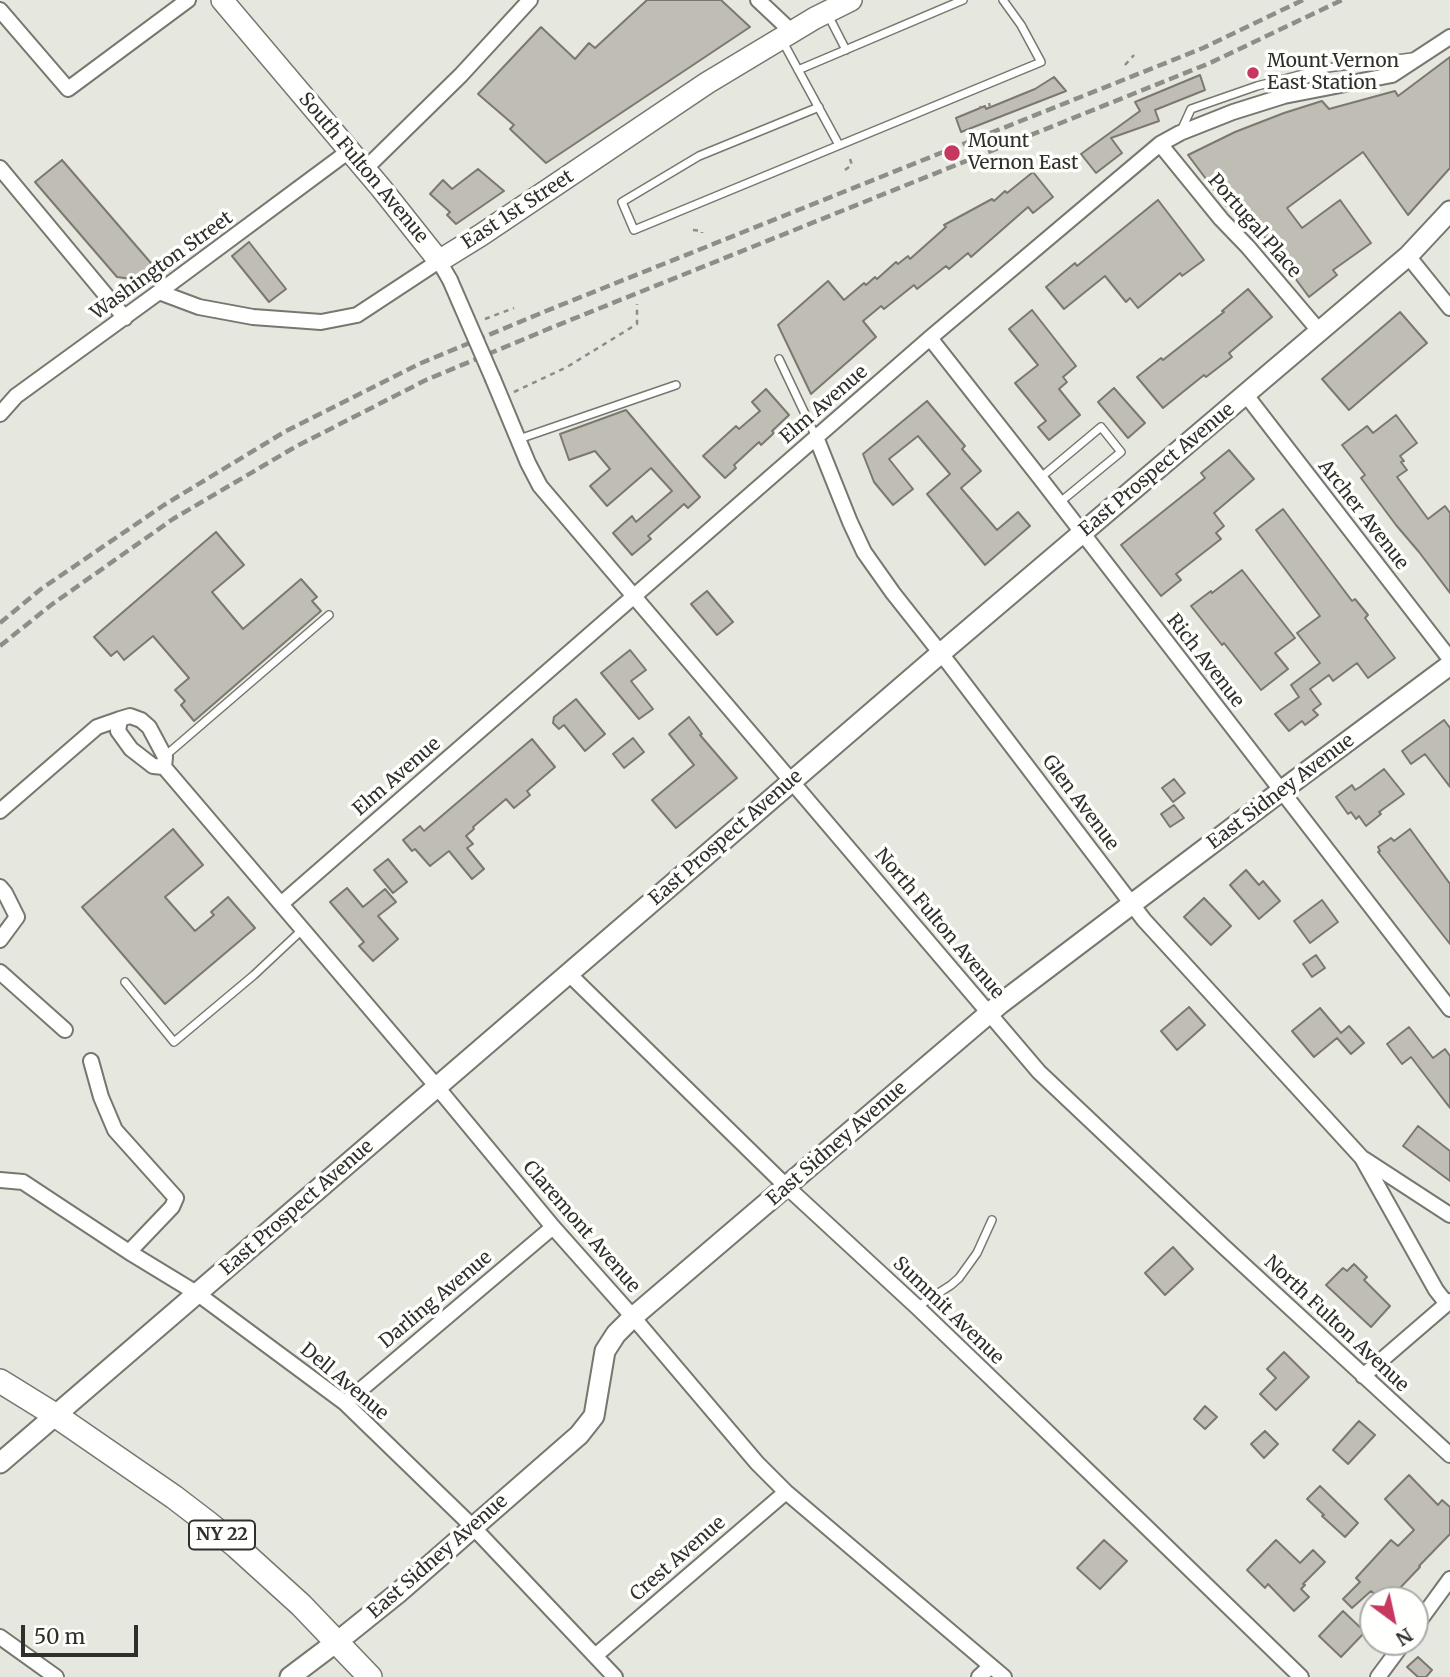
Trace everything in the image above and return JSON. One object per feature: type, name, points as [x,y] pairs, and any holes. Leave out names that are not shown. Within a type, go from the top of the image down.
[{"type":"main road","name":"South Fulton Avenue","points":[[222,0],[439,261]]},
{"type":"main road","name":"East 1st Street","points":[[439,261],[707,83],[851,0]]},
{"type":"main road","name":"NY 22","points":[[0,1381],[55,1415],[208,1523],[301,1605],[370,1677]]},
{"type":"street","points":[[0,10],[68,89],[188,0]]},
{"type":"street","points":[[365,169],[461,75],[530,0]]},
{"type":"street","points":[[758,0],[787,35]]},
{"type":"street","name":"Elm Avenue","points":[[281,904],[930,338],[1160,144],[1233,112],[1283,96],[1392,75],[1450,37]]},
{"type":"street","name":"Portugal Place","points":[[1160,144],[1221,219],[1320,332]]},
{"type":"street","name":"Washington Street","points":[[0,414],[16,396],[349,151]]},
{"type":"street","points":[[0,168],[125,317]]},
{"type":"street","name":"East Prospect Avenue","points":[[0,1463],[941,653],[1320,332],[1408,256],[1450,211]]},
{"type":"street","points":[[1408,256],[1450,309]]},
{"type":"street","name":"South Fulton Avenue","points":[[439,261],[481,352]]},
{"type":"street","name":"East 1st Street","points":[[159,292],[200,307],[253,317],[321,322],[357,315],[439,261]]},
{"type":"street","name":"Rich Avenue","points":[[930,338],[1450,1009]]},
{"type":"street","name":"North Fulton Avenue","points":[[481,352],[540,486],[1039,1072],[1232,1255],[1450,1455]]},
{"type":"street","name":"Archer Avenue","points":[[1245,395],[1450,659]]},
{"type":"street","name":"Glen Avenue","points":[[816,437],[864,552],[893,593],[1144,920],[1362,1158],[1436,1290],[1449,1302]]},
{"type":"street","name":"East Sidney Avenue","points":[[290,1677],[398,1593],[579,1435],[594,1416],[605,1351],[616,1334],[633,1317],[990,1013],[1450,665]]},
{"type":"street","name":"Claremont Avenue","points":[[165,762],[153,766],[131,749],[118,731],[120,719],[130,716],[142,720],[149,727],[165,762],[302,930],[757,1463],[786,1492],[1004,1677]]},
{"type":"street","points":[[0,811],[97,727],[120,719]]},
{"type":"street","points":[[0,887],[17,917],[0,940]]},
{"type":"street","points":[[0,972],[65,1030]]},
{"type":"street","name":"Summit Avenue","points":[[569,974],[787,1187],[917,1307],[1301,1677]]},
{"type":"street","points":[[91,1061],[101,1097],[116,1130],[176,1198],[172,1207],[129,1252]]},
{"type":"street","name":"Glen Avenue","points":[[1362,1158],[1450,1215]]},
{"type":"street","name":"Dell Avenue","points":[[0,1180],[23,1182],[198,1294],[345,1403],[473,1527],[615,1677]]},
{"type":"street","name":"Darling Avenue","points":[[345,1403],[553,1227]]},
{"type":"street","points":[[1363,1376],[1449,1302]]},
{"type":"street","name":"Crest Avenue","points":[[595,1656],[786,1492]]},
{"type":"street","points":[[1429,1608],[1450,1579]]},
{"type":"street","points":[[0,1637],[56,1677]]},
{"type":"street","points":[[1378,1677],[1394,1656]]},
{"type":"street","points":[[979,1677],[991,1666]]},
{"type":"lane","points":[[798,70],[963,0]]},
{"type":"lane","points":[[819,107],[699,156],[622,202],[634,230],[1041,62],[1021,25],[1003,0]]},
{"type":"lane","points":[[826,12],[846,50]]},
{"type":"lane","points":[[787,35],[798,70],[839,145]]},
{"type":"lane","points":[[779,359],[816,437]]},
{"type":"lane","points":[[519,439],[676,385]]},
{"type":"lane","points":[[1040,478],[1101,427],[1121,452],[1059,503]]},
{"type":"lane","points":[[165,762],[329,615]]},
{"type":"lane","points":[[125,982],[174,1042],[254,975],[302,930]]},
{"type":"lane","points":[[917,1307],[959,1278],[977,1252],[992,1220]]},
{"type":"path","points":[[1125,65],[1133,55]]},
{"type":"path","points":[[845,170],[852,165],[850,159]]},
{"type":"path","points":[[693,230],[702,233]]},
{"type":"path","points":[[516,391],[567,367],[637,324],[637,304]]},
{"type":"path","points":[[484,319],[514,308]]},
{"type":"building","points":[[647,0],[721,0],[750,27],[546,163],[510,129],[514,125],[478,94],[541,27],[575,59],[589,43],[595,48]]},
{"type":"building","points":[[1450,57],[1450,168],[1408,215],[1363,152],[1287,208],[1302,228],[1340,200],[1371,243],[1333,270],[1337,275],[1309,297],[1252,220],[1248,223],[1227,207],[1188,155],[1235,132],[1322,101],[1329,109],[1395,91],[1398,96]]},
{"type":"building","points":[[1200,75],[1205,90],[1155,110],[1159,121],[1111,138],[1122,153],[1096,173],[1081,154],[1140,111],[1135,102]]},
{"type":"building","points":[[1054,77],[1066,91],[961,132],[956,118],[1035,89]]},
{"type":"building","points":[[62,160],[157,270],[146,281],[117,277],[35,182]]},
{"type":"building","points":[[478,169],[504,191],[456,224],[447,215],[450,212],[430,194],[443,180],[452,189]]},
{"type":"building","points":[[1033,172],[1053,197],[1033,213],[1028,207],[971,257],[968,253],[949,269],[946,266],[917,289],[914,285],[884,309],[881,306],[863,321],[876,337],[811,394],[778,325],[828,281],[844,300],[864,283],[866,285],[875,277],[877,279],[896,262],[898,264],[908,256],[910,259],[946,227],[944,225],[992,199],[994,201]]},
{"type":"building","points":[[1158,200],[1204,260],[1182,276],[1180,273],[1138,308],[1130,298],[1126,302],[1105,276],[1064,309],[1046,287],[1075,263],[1077,266]]},
{"type":"building","points":[[249,242],[286,289],[269,302],[232,256]]},
{"type":"building","points":[[1248,289],[1272,317],[1229,353],[1232,357],[1206,377],[1204,375],[1163,408],[1137,377],[1224,312],[1222,311]]},
{"type":"building","points":[[1032,310],[1076,366],[1063,377],[1067,382],[1059,389],[1080,415],[1049,440],[1038,427],[1046,421],[1015,383],[1038,365],[1009,329]]},
{"type":"building","points":[[1400,312],[1427,343],[1349,410],[1322,379]]},
{"type":"building","points":[[1114,388],[1145,423],[1128,438],[1098,402]]},
{"type":"building","points":[[766,389],[789,415],[761,445],[759,442],[734,465],[736,468],[725,478],[703,456],[736,426],[739,429],[760,411],[752,402]]},
{"type":"building","points":[[927,401],[965,446],[962,449],[981,471],[961,488],[997,530],[1018,512],[1030,526],[985,565],[927,494],[950,474],[918,436],[889,459],[913,489],[893,505],[874,482],[863,454]]},
{"type":"building","points":[[626,410],[700,497],[688,508],[684,504],[648,536],[651,539],[632,555],[613,533],[632,516],[636,522],[672,491],[651,468],[607,506],[590,486],[610,469],[595,451],[569,460],[560,434]]},
{"type":"building","points":[[1396,415],[1417,443],[1400,456],[1407,470],[1397,477],[1428,519],[1445,506],[1450,513],[1450,593],[1361,478],[1365,475],[1342,445],[1367,426],[1373,433]]},
{"type":"building","points":[[1229,450],[1254,479],[1214,513],[1224,526],[1216,533],[1221,539],[1176,574],[1181,580],[1161,596],[1121,545],[1205,478],[1201,473]]},
{"type":"building","points":[[1283,509],[1352,601],[1355,599],[1368,615],[1365,618],[1395,658],[1368,678],[1357,663],[1333,681],[1329,675],[1310,689],[1321,704],[1313,710],[1318,715],[1305,725],[1302,721],[1289,731],[1275,714],[1299,697],[1291,685],[1320,663],[1297,633],[1320,616],[1256,530]]},
{"type":"building","points":[[216,532],[244,565],[212,592],[243,629],[301,579],[317,597],[312,601],[321,611],[194,721],[181,705],[185,701],[175,690],[189,678],[153,636],[124,660],[117,651],[111,656],[94,637]]},
{"type":"building","points":[[1242,570],[1295,638],[1275,653],[1288,669],[1261,690],[1191,606]]},
{"type":"building","points":[[707,591],[733,622],[717,635],[691,604]]},
{"type":"building","points":[[630,650],[646,670],[631,681],[653,709],[639,719],[601,673]]},
{"type":"building","points":[[576,699],[605,734],[585,751],[564,725],[559,729],[553,723],[554,717]]},
{"type":"building","points":[[689,717],[702,734],[700,735],[737,778],[676,828],[652,800],[694,765],[669,734]]},
{"type":"building","points":[[1444,720],[1450,728],[1450,787],[1425,754],[1411,764],[1402,751]]},
{"type":"building","points":[[633,738],[644,752],[624,768],[613,754]]},
{"type":"building","points":[[532,739],[555,767],[527,791],[530,795],[514,808],[506,799],[466,836],[473,844],[467,848],[484,869],[472,879],[449,851],[430,866],[415,849],[412,851],[403,840],[420,826],[424,831]]},
{"type":"building","points":[[1384,769],[1404,794],[1379,812],[1381,814],[1366,826],[1359,816],[1356,819],[1351,812],[1348,814],[1336,797],[1352,785],[1355,790]]},
{"type":"building","points":[[1174,779],[1185,793],[1173,802],[1162,788]]},
{"type":"building","points":[[1174,805],[1184,818],[1170,827],[1161,814]]},
{"type":"building","points":[[173,829],[203,865],[165,897],[195,931],[214,915],[211,912],[228,897],[255,928],[165,1004],[82,907]]},
{"type":"building","points":[[1410,829],[1450,884],[1450,944],[1378,852],[1378,847],[1391,838],[1394,841]]},
{"type":"building","points":[[388,859],[407,882],[393,893],[374,870]]},
{"type":"building","points":[[1246,870],[1259,885],[1263,881],[1280,901],[1259,919],[1230,885]]},
{"type":"building","points":[[347,888],[363,907],[385,889],[396,902],[378,916],[398,939],[373,961],[359,946],[364,942],[330,902]]},
{"type":"building","points":[[1204,898],[1231,926],[1211,945],[1184,917]]},
{"type":"building","points":[[1322,900],[1338,922],[1310,943],[1294,921]]},
{"type":"building","points":[[1316,955],[1325,968],[1312,977],[1303,964]]},
{"type":"building","points":[[1189,1007],[1205,1025],[1177,1050],[1161,1031]]},
{"type":"building","points":[[1320,1008],[1341,1033],[1349,1026],[1364,1043],[1351,1054],[1337,1038],[1314,1057],[1292,1031]]},
{"type":"building","points":[[1409,1027],[1433,1058],[1445,1049],[1450,1056],[1450,1108],[1411,1057],[1402,1064],[1387,1044]]},
{"type":"building","points":[[1418,1126],[1450,1151],[1450,1181],[1403,1146]]},
{"type":"building","points":[[1173,1247],[1193,1269],[1165,1295],[1145,1273]]},
{"type":"building","points":[[1354,1264],[1367,1277],[1364,1280],[1390,1306],[1371,1327],[1326,1285],[1343,1268],[1347,1271]]},
{"type":"building","points":[[1284,1352],[1309,1377],[1276,1410],[1260,1394],[1276,1378],[1267,1369]]},
{"type":"building","points":[[1205,1406],[1217,1417],[1205,1429],[1194,1419]]},
{"type":"building","points":[[1359,1421],[1375,1435],[1348,1464],[1333,1450]]},
{"type":"building","points":[[1265,1431],[1278,1444],[1264,1458],[1251,1444]]},
{"type":"building","points":[[1409,1475],[1438,1505],[1442,1500],[1450,1507],[1450,1534],[1402,1586],[1359,1586],[1359,1602],[1352,1608],[1343,1599],[1360,1582],[1356,1578],[1391,1540],[1398,1546],[1414,1530],[1385,1499]]},
{"type":"building","points":[[1320,1486],[1358,1523],[1345,1537],[1307,1499]]},
{"type":"building","points":[[1104,1540],[1127,1561],[1100,1589],[1077,1568]]},
{"type":"building","points":[[1276,1540],[1300,1563],[1313,1550],[1325,1562],[1303,1584],[1305,1585],[1301,1589],[1309,1597],[1294,1611],[1268,1584],[1265,1588],[1247,1570]]},
{"type":"building","points":[[1343,1611],[1359,1626],[1359,1638],[1341,1657],[1319,1636]]},
{"type":"building","points":[[1418,1657],[1432,1670],[1426,1677],[1418,1677],[1407,1667]]},
{"type":"railway","points":[[0,623],[41,589],[164,505],[286,431],[419,364],[1203,48],[1303,0]]},
{"type":"railway","points":[[0,646],[51,605],[173,519],[295,447],[426,380],[1210,63],[1342,0]]},
{"type":"place","name":"Mount Vernon East Station","points":[[1253,73]]},
{"type":"place","name":"Mount Vernon East","points":[[952,153]]}]
